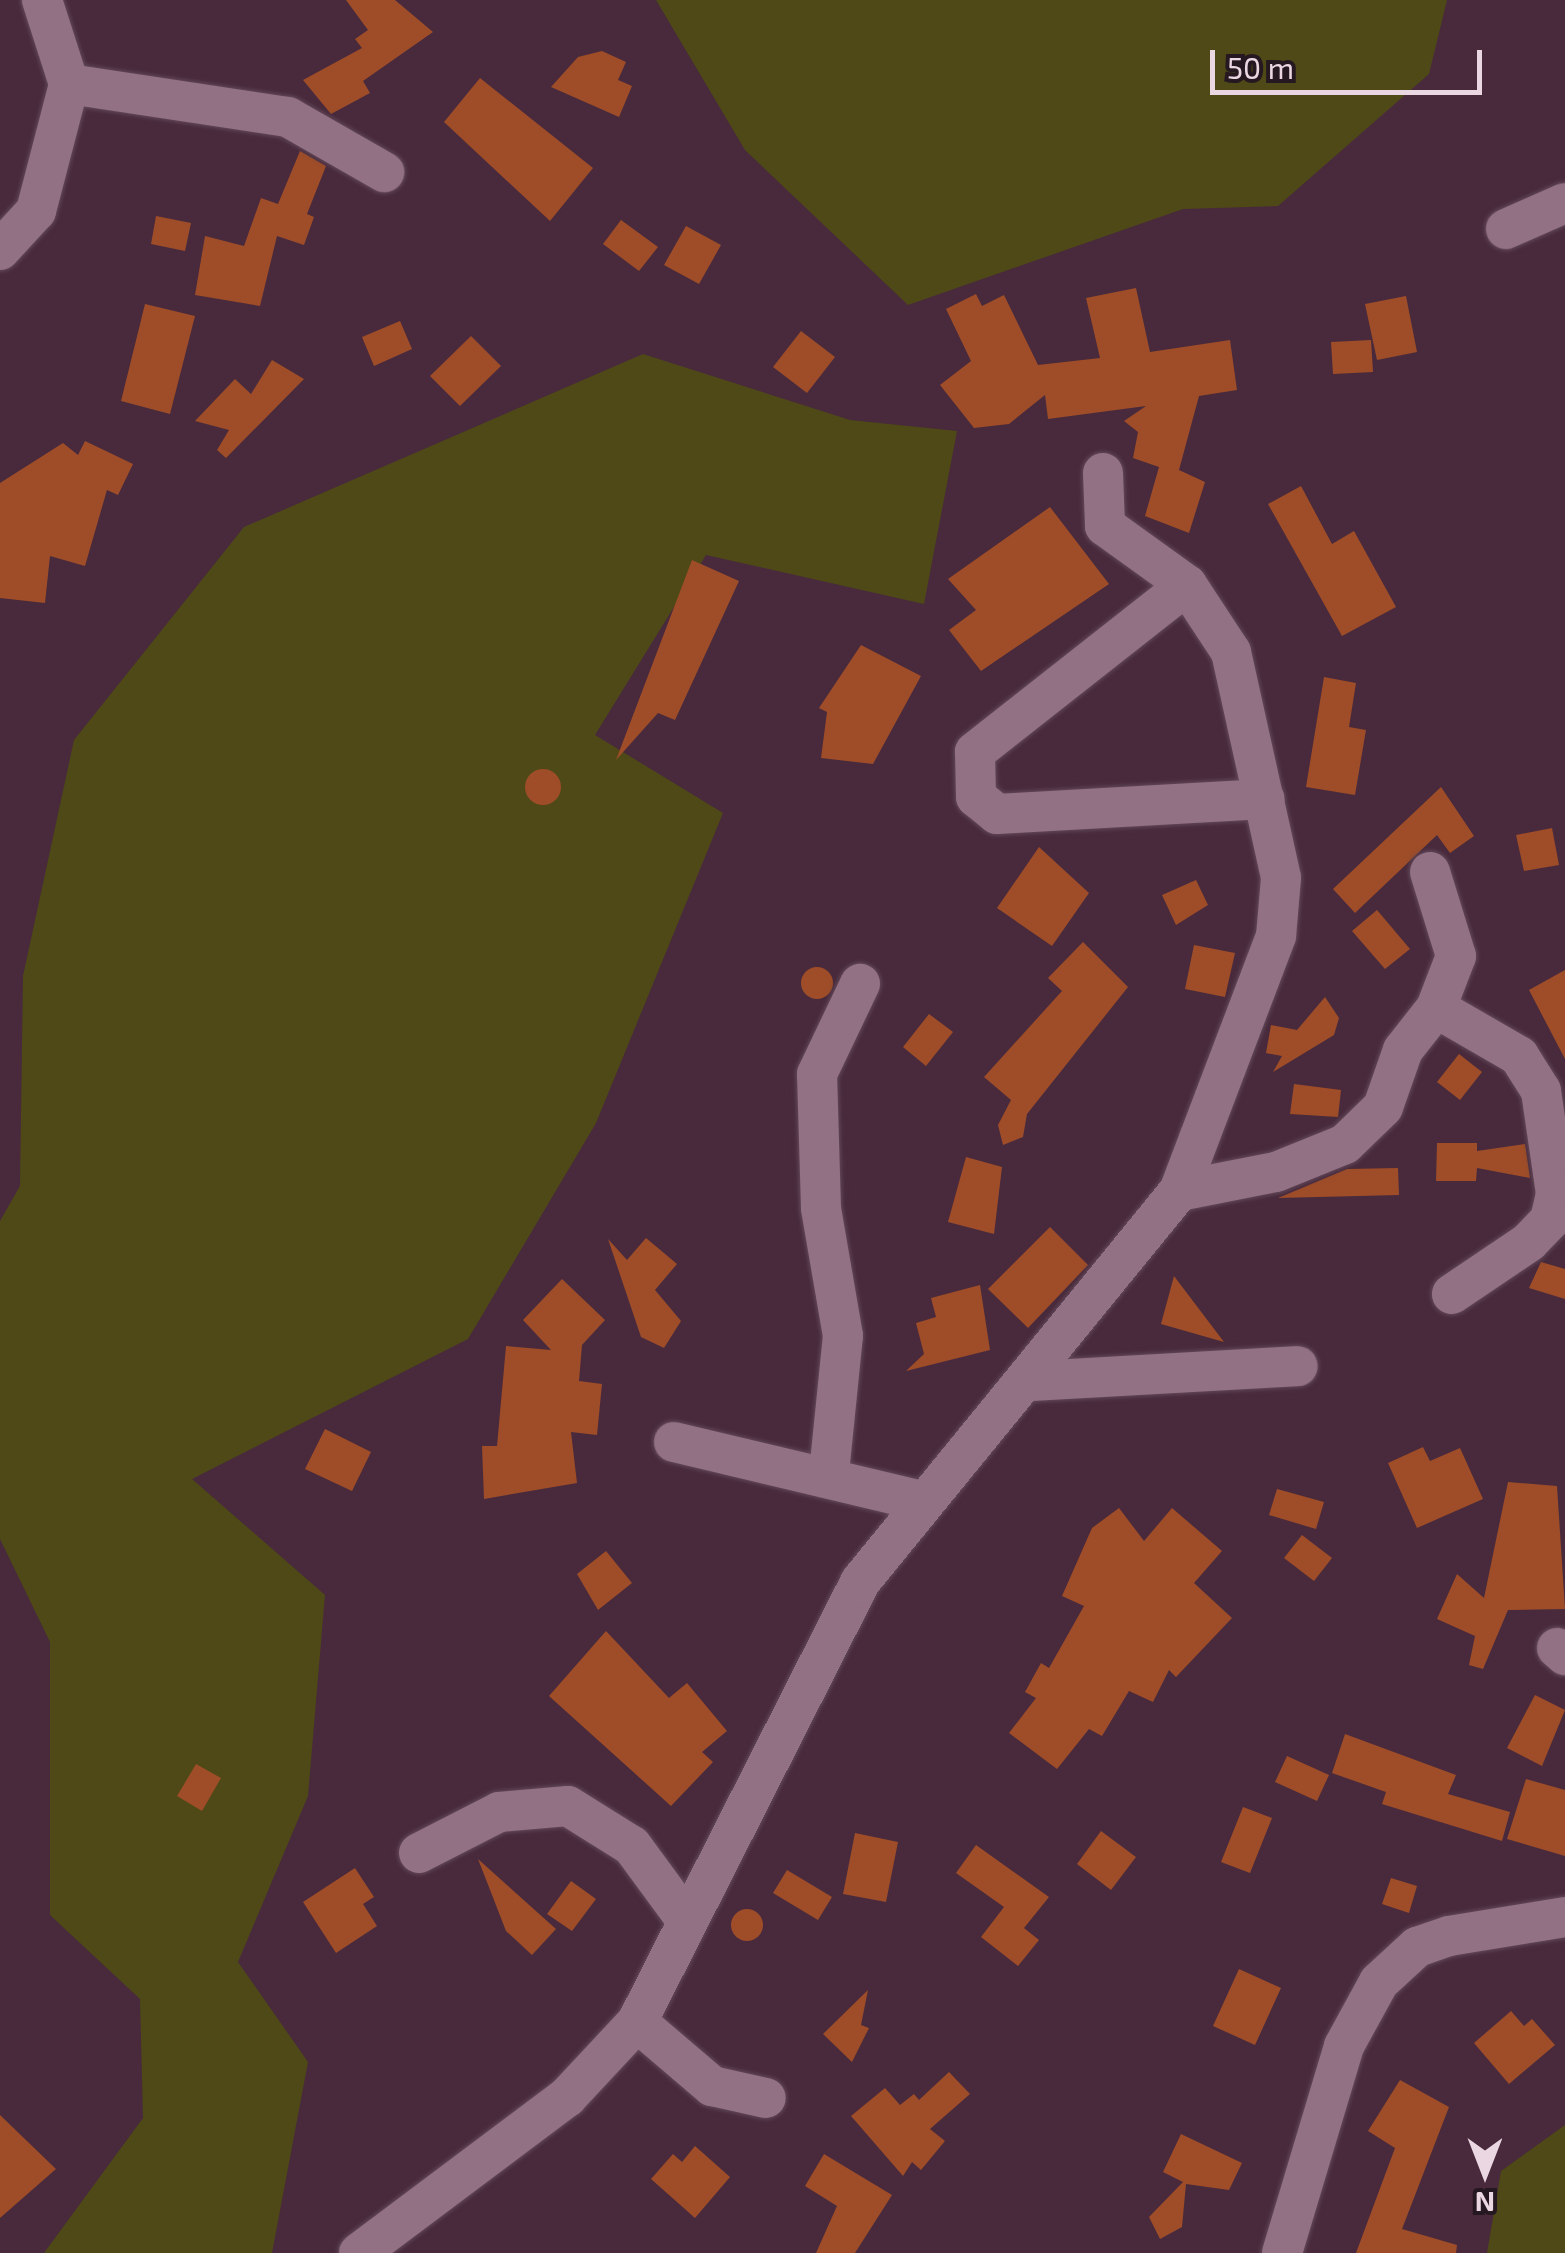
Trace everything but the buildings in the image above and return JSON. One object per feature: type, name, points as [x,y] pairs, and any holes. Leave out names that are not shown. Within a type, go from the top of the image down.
[{"type":"street","points":[[0,250],[36,211],[69,84],[42,0]]},
{"type":"street","points":[[69,84],[288,118],[384,172]]},
{"type":"street","points":[[1506,228],[1565,203]]},
{"type":"street","points":[[359,2253],[567,2097],[637,2022],[860,1582],[918,1500],[1032,1381],[1179,1192],[1276,936],[1281,878],[1231,652],[1187,585],[1105,526],[1098,509],[1103,473]]},
{"type":"street","points":[[1187,585],[975,752],[976,796],[997,814],[1266,799]]},
{"type":"street","points":[[1179,1192],[1276,1172],[1345,1144],[1383,1107],[1403,1050],[1436,1008],[1456,956],[1430,872]]},
{"type":"street","points":[[830,1474],[843,1336],[821,1208],[817,1074],[860,984]]},
{"type":"street","points":[[1436,1008],[1519,1056],[1534,1079],[1556,1194],[1550,1220],[1529,1242],[1452,1294]]},
{"type":"street","points":[[1032,1381],[1298,1366]]},
{"type":"street","points":[[674,1442],[830,1474],[918,1500]]},
{"type":"street","points":[[419,1853],[498,1812],[568,1806],[632,1846],[688,1921]]},
{"type":"street","points":[[1282,2253],[1344,2046],[1380,1982],[1418,1947],[1449,1936],[1565,1917]]},
{"type":"street","points":[[637,2022],[712,2086],[766,2098]]},
{"type":"shaded area","points":[[656,0],[1447,0],[1429,74],[1278,206],[1183,209],[908,305],[745,150]]},
{"type":"shaded area","points":[[643,354],[850,420],[957,431],[924,604],[706,555],[595,735],[723,813],[596,1123],[468,1339],[192,1479],[325,1595],[308,1796],[238,1962],[308,2062],[272,2253],[44,2253],[143,2118],[140,1999],[50,1915],[50,1642],[0,1539],[0,1221],[20,1186],[23,976],[74,740],[244,527]]},
{"type":"shaded area","points":[[1565,2125],[1565,2253],[1487,2253],[1501,2171]]}]
